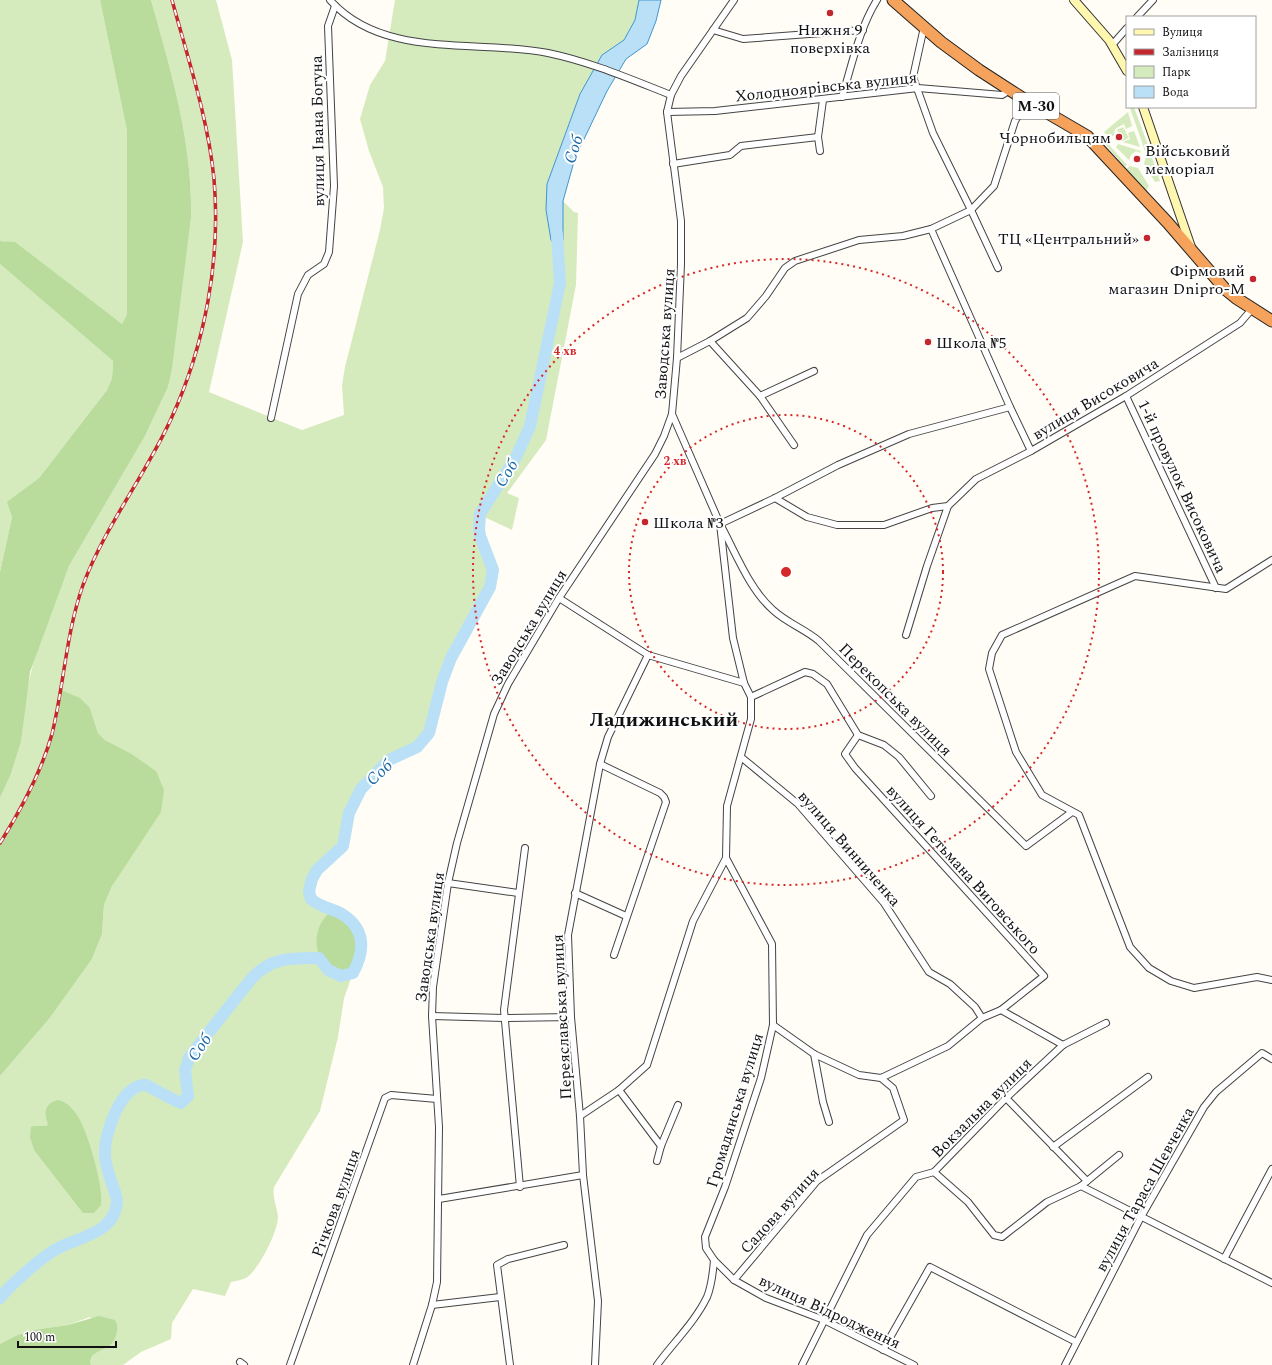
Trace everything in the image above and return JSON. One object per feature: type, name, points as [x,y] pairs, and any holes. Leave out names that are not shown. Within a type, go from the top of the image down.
[{"type":"highway","name":"М-30","points":[[893,0],[950,49],[1027,101],[1087,136],[1168,223],[1230,294],[1272,321]]},
{"type":"street","points":[[330,0],[335,6],[352,19],[366,26],[404,40],[439,45],[530,50],[587,62],[671,95]]},
{"type":"street","name":"Заводська вулиця","points":[[413,1365],[432,1305],[437,1282],[439,1199],[437,1099],[432,1016],[433,987],[448,883],[498,704],[508,684],[560,598],[655,454],[664,436],[672,414],[677,358],[682,244],[678,190],[673,164],[667,112],[671,95],[682,76],[734,0]]},
{"type":"street","points":[[842,97],[863,30],[870,12],[878,0]]},
{"type":"street","points":[[1074,0],[1112,45],[1126,69]]},
{"type":"street","points":[[1138,16],[1153,0]]},
{"type":"street","name":"вулиця Івана Богуна","points":[[271,418],[298,294],[308,275],[324,264],[328,252],[334,186],[328,26],[335,6]]},
{"type":"street","points":[[924,27],[913,77],[933,133],[998,268]]},
{"type":"street","points":[[1112,45],[1126,29]]},
{"type":"street","points":[[713,30],[743,39],[863,30]]},
{"type":"street","name":"Холодноярівська вулиця","points":[[667,112],[715,111],[823,100],[918,88],[1002,95],[1010,90]]},
{"type":"street","points":[[820,151],[818,137],[823,100]]},
{"type":"street","points":[[677,358],[710,341],[747,318],[766,296],[785,268],[795,261],[859,240],[903,236],[930,229],[971,210],[994,186],[1015,121],[1027,101]]},
{"type":"street","points":[[1143,108],[1193,253]]},
{"type":"street","points":[[673,164],[730,155],[741,146],[818,137]]},
{"type":"street","points":[[1168,223],[1176,218],[1178,211]]},
{"type":"street","name":"вулиця Високовича","points":[[930,229],[1031,451],[1126,396],[1240,323],[1252,309]]},
{"type":"street","points":[[710,341],[760,396],[794,445]]},
{"type":"street","points":[[760,396],[814,371]]},
{"type":"street","name":"1-й провулок Високовича","points":[[1126,396],[1216,588]]},
{"type":"street","points":[[720,524],[775,498],[838,465],[909,434],[1010,407]]},
{"type":"street","name":"Громадянська вулиця","points":[[672,414],[720,524],[731,624],[744,683],[751,697],[751,718],[727,806],[726,858],[772,944],[773,1025],[761,1078],[726,1187],[705,1237],[706,1248],[714,1260],[734,1280]]},
{"type":"street","points":[[906,635],[926,566],[948,506],[976,479],[1031,451]]},
{"type":"street","points":[[775,498],[807,517],[837,525],[884,525],[932,508],[948,506]]},
{"type":"street","name":"Перекопська вулиця","points":[[720,524],[763,600],[783,619],[811,634],[819,641],[1026,846],[1072,812]]},
{"type":"street","points":[[1272,560],[1226,589],[1135,576],[1002,635],[992,653],[989,668],[1016,752],[1042,795],[1079,815],[1130,947],[1149,968],[1170,981],[1194,988],[1257,977],[1272,980]]},
{"type":"street","points":[[560,598],[648,655],[744,683]]},
{"type":"street","name":"Переяславська вулиця","points":[[595,1365],[597,1289],[583,1175],[580,1116],[571,1017],[568,935],[600,764],[608,737],[648,655]]},
{"type":"street","points":[[751,697],[805,672],[813,674],[827,684],[858,735],[884,745],[899,757],[931,796]]},
{"type":"street","name":"вулиця Гетьмана Виговського","points":[[858,735],[845,754],[855,768],[1044,976],[1001,1010]]},
{"type":"street","name":"вулиця Винниченка","points":[[741,757],[798,804],[884,902],[929,972],[950,984],[975,1007],[982,1018]]},
{"type":"street","points":[[600,764],[660,793],[666,802],[614,955]]},
{"type":"street","points":[[520,1187],[504,1018],[518,893],[525,848]]},
{"type":"street","points":[[580,1116],[619,1090],[647,1065],[651,1058],[693,921],[726,858]]},
{"type":"street","points":[[448,883],[518,893]]},
{"type":"street","points":[[575,893],[626,916]]},
{"type":"street","points":[[773,1025],[814,1054],[858,1075],[881,1078],[948,1046],[982,1018],[1001,1010],[1063,1045]]},
{"type":"street","points":[[432,1016],[504,1018],[571,1017]]},
{"type":"street","name":"Вокзальна вулиця","points":[[802,1365],[866,1235],[916,1177],[934,1172],[1006,1098],[1063,1045],[1106,1023]]},
{"type":"street","name":"вулиця Тараса Шевченка","points":[[1065,1365],[1141,1217],[1204,1107],[1212,1097],[1262,1053],[1272,1059]]},
{"type":"street","points":[[814,1054],[822,1102],[829,1122]]},
{"type":"street","points":[[1053,1147],[1148,1077]]},
{"type":"street","name":"Садова вулиця","points":[[734,1280],[817,1181],[904,1120],[893,1088],[881,1078]]},
{"type":"street","points":[[619,1090],[661,1146]]},
{"type":"street","name":"Річкова вулиця","points":[[290,1365],[385,1098],[391,1095],[437,1099]]},
{"type":"street","points":[[1006,1098],[1087,1181]]},
{"type":"street","points":[[657,1161],[661,1146],[678,1105]]},
{"type":"street","points":[[934,1172],[968,1202],[994,1235],[1002,1236],[1047,1202],[1081,1186],[1119,1155]]},
{"type":"street","points":[[1224,1259],[1272,1169]]},
{"type":"street","points":[[439,1199],[520,1187],[583,1175]]},
{"type":"street","points":[[1081,1186],[1272,1283]]},
{"type":"street","points":[[510,1365],[497,1265],[508,1259],[564,1244]]},
{"type":"street","points":[[657,1365],[700,1309],[711,1284],[714,1260]]},
{"type":"street","points":[[883,1350],[930,1267],[1076,1342]]},
{"type":"street","name":"вулиця Відродження","points":[[734,1280],[766,1298],[824,1320],[914,1365]]},
{"type":"street","points":[[432,1305],[500,1297]]},
{"type":"green space","points":[[0,0],[100,0],[127,131],[127,314],[122,324],[5,241],[0,241]]},
{"type":"green space","points":[[100,0],[151,0],[173,80],[184,135],[191,190],[191,218],[172,368],[168,387],[145,436],[69,566],[30,672],[21,742],[11,774],[0,798],[0,572],[12,517],[7,502],[39,478],[107,390],[112,378],[113,361],[0,264],[0,241],[15,242],[122,324],[127,314],[127,131]]},
{"type":"green space","points":[[151,0],[216,0],[232,60],[243,242],[209,392],[302,430],[344,415],[342,385],[345,367],[380,230],[384,208],[383,187],[369,151],[360,119],[370,85],[385,61],[395,0],[639,0],[635,20],[624,40],[602,55],[580,94],[547,184],[558,249],[563,240],[563,201],[574,212],[578,213],[576,285],[546,440],[507,493],[519,498],[512,530],[480,515],[480,536],[492,566],[492,581],[451,658],[442,682],[429,733],[417,747],[389,760],[361,789],[349,813],[343,846],[317,870],[312,879],[309,891],[311,899],[325,909],[333,910],[328,913],[347,975],[353,973],[344,998],[338,1037],[320,1111],[274,1187],[278,1217],[275,1231],[262,1259],[251,1274],[244,1279],[231,1282],[225,1296],[193,1289],[172,1323],[171,1339],[141,1352],[123,1365],[91,1365],[91,1358],[93,1355],[108,1346],[90,1317],[68,1325],[32,1330],[15,1336],[0,1344],[0,1076],[49,1019],[92,959],[102,934],[104,905],[122,868],[156,771],[132,754],[105,740],[98,733],[90,708],[61,690],[51,733],[39,770],[12,824],[0,843],[0,798],[11,774],[21,742],[26,693],[36,652],[69,566],[145,436],[168,387],[191,218],[191,190],[179,108],[166,53]]},
{"type":"green space","points":[[1130,108],[1134,108],[1149,148],[1145,151]]},
{"type":"green space","points":[[1128,112],[1132,126],[1126,129],[1124,124],[1115,129],[1114,135],[1110,138],[1104,132]]},
{"type":"green space","points":[[1123,127],[1129,138],[1122,141],[1117,130]]},
{"type":"green space","points":[[1134,131],[1140,147],[1123,142],[1130,139],[1128,133]]},
{"type":"green space","points":[[1098,133],[1127,165],[1125,167],[1097,135]]},
{"type":"green space","points":[[1118,144],[1141,151],[1140,153],[1136,151],[1131,155],[1129,160],[1116,147]]},
{"type":"green space","points":[[1150,152],[1160,181],[1155,182],[1144,164],[1146,156]]},
{"type":"green space","points":[[1130,166],[1138,168],[1149,186],[1146,191],[1126,169]]},
{"type":"green space","points":[[0,264],[113,361],[112,378],[107,390],[39,478],[8,502],[12,517],[0,572]]},
{"type":"green space","points":[[61,690],[80,698],[90,708],[98,733],[105,740],[132,754],[156,771],[164,790],[161,812],[112,886],[104,905],[102,934],[92,959],[49,1019],[0,1076],[0,843],[12,824],[39,770],[51,733]]},
{"type":"green space","points":[[333,910],[351,921],[360,936],[361,944],[358,963],[353,973],[341,976],[331,971],[324,964],[319,955],[317,946],[317,936],[320,926],[325,917]]},
{"type":"green space","points":[[57,1100],[65,1102],[77,1114],[88,1139],[98,1175],[101,1197],[101,1205],[94,1213],[83,1213],[34,1150],[30,1137],[31,1127],[47,1126],[46,1109],[50,1104]]},
{"type":"green space","points":[[99,1316],[115,1320],[117,1330],[114,1341],[109,1346],[93,1355],[91,1358],[91,1365],[0,1365],[0,1344],[15,1336],[32,1330],[68,1325]]},
{"type":"water","points":[[639,0],[661,0],[656,21],[647,44],[626,59],[607,91],[575,158],[563,201],[563,240],[558,249],[551,240],[546,210],[547,184],[580,94],[602,55],[624,40],[635,20]]},
{"type":"waterway","name":"Соб","points":[[0,1298],[17,1280],[47,1255],[63,1246],[94,1233],[103,1228],[110,1221],[115,1212],[117,1200],[107,1167],[105,1147],[115,1112],[129,1092],[137,1087],[146,1085],[181,1103],[188,1096],[185,1070],[190,1056],[252,978],[267,966],[275,962],[300,958],[319,958],[328,970],[341,976],[353,973],[360,957],[361,949],[361,941],[356,926],[342,914],[319,905],[311,899],[309,891],[312,879],[317,870],[343,846],[349,813],[361,789],[389,760],[417,747],[429,733],[442,682],[451,658],[490,587],[493,570],[480,536],[480,514],[516,457],[530,426],[560,283],[557,234]]},
{"type":"railway","points":[[0,843],[30,790],[48,748],[56,715],[69,640],[77,603],[83,585],[102,542],[161,440],[171,419],[193,362],[208,302],[215,240],[216,210],[214,179],[202,111],[172,0]]},
{"type":"place","name":"Нижня 9 поверхівка","points":[[830,13]]},
{"type":"place","name":"Чорнобильцям","points":[[1119,137]]},
{"type":"place","name":"Військовий меморіал","points":[[1137,159]]},
{"type":"place","name":"ТЦ «Центральний»","points":[[1147,238]]},
{"type":"place","name":"Фірмовий магазин Dnipro-M","points":[[1253,279]]},
{"type":"place","name":"Школа №5","points":[[928,342]]},
{"type":"place","name":"Школа №3","points":[[645,522]]},
{"type":"district","name":"Ладижинський","points":[[664,719]]}]
